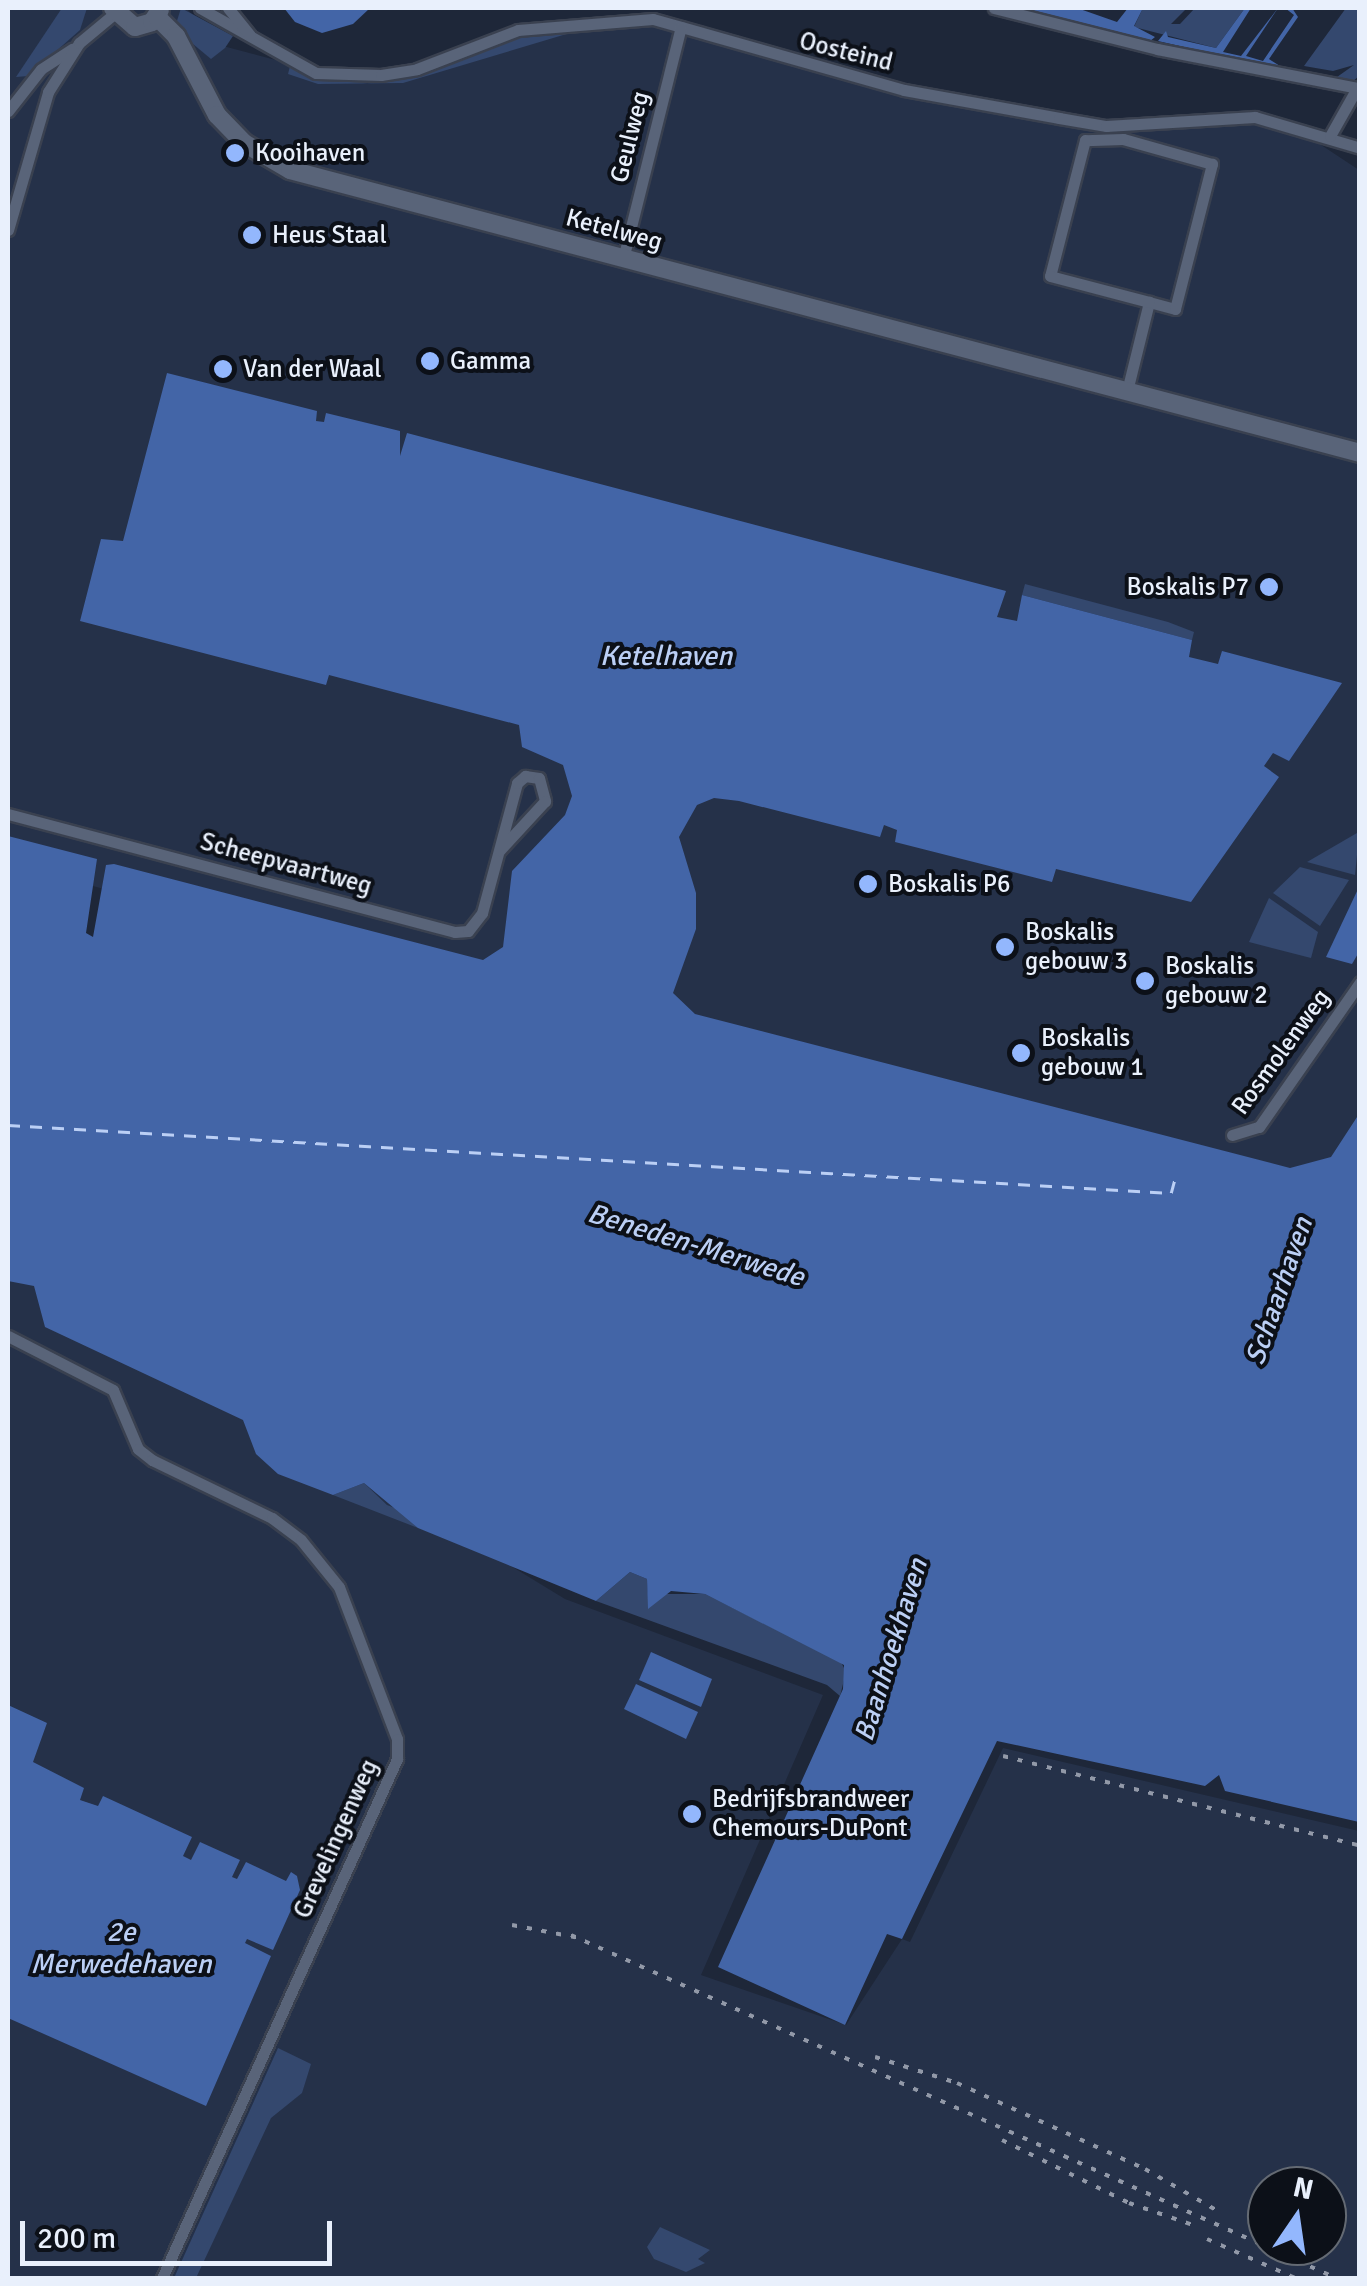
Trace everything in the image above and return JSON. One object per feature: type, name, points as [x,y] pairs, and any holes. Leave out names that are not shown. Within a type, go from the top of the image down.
[{"type":"street","name":"Oosteind","points":[[200,8],[230,30],[250,34],[316,72],[381,75],[417,69],[518,30],[626,17],[681,27],[904,90],[1059,118],[1106,126],[1254,117],[1330,136],[1360,148]]},
{"type":"street","name":"Oosteind","points":[[228,8],[250,34]]},
{"type":"street","points":[[994,8],[1157,50],[1357,88],[1330,136]]},
{"type":"street","points":[[8,111],[41,69],[76,48],[114,10],[135,27],[159,12]]},
{"type":"street","name":"Ketelweg","points":[[159,12],[217,114],[268,159],[623,259],[1360,453]]},
{"type":"street","name":"Geulweg","points":[[623,259],[681,27]]},
{"type":"street","points":[[8,230],[40,109],[76,48]]},
{"type":"street","points":[[1086,140],[1123,140],[1212,164],[1175,308],[1150,302],[1050,276],[1086,140]]},
{"type":"street","points":[[1127,391],[1150,302]]},
{"type":"street","name":"Scheepvaartweg","points":[[8,814],[455,932],[468,932],[482,913],[517,783],[526,776],[538,778],[545,801],[500,850]]},
{"type":"street","name":"Rosmolenweg","points":[[1232,1135],[1259,1127],[1360,982]]},
{"type":"street","name":"Grevelingenweg","points":[[8,1336],[113,1390],[138,1449],[152,1460],[272,1518],[301,1540],[339,1587],[397,1740],[397,1759],[162,2278]]},
{"type":"shaded area","points":[[8,8],[186,8],[223,46],[367,84],[602,24],[678,23],[813,64],[1111,129],[1242,121],[1306,135],[1359,170],[1359,1229],[8,863]]},
{"type":"shaded area","points":[[62,8],[87,8],[80,30],[28,76],[16,77]]},
{"type":"shaded area","points":[[181,8],[233,36],[225,48],[211,59],[193,44],[176,24]]},
{"type":"shaded area","points":[[1143,8],[1187,8],[1171,24],[1180,24],[1195,8],[1245,8],[1216,48],[1134,27]]},
{"type":"shaded area","points":[[1346,8],[1359,8],[1360,75],[1351,83],[1302,73],[1337,77],[1354,65],[1333,71],[1304,66]]},
{"type":"shaded area","points":[[600,24],[403,83],[318,84],[288,74],[291,62],[366,78],[502,39]]},
{"type":"shaded area","points":[[1025,584],[1168,622],[1194,632],[1192,640],[1022,595]]},
{"type":"shaded area","points":[[1357,833],[1355,875],[1307,862]]},
{"type":"shaded area","points":[[1300,867],[1349,880],[1320,926],[1273,893]]},
{"type":"shaded area","points":[[1269,898],[1318,932],[1311,958],[1249,942]]},
{"type":"shaded area","points":[[8,1271],[40,1278],[565,1599],[823,1695],[701,1975],[846,2025],[902,1939],[910,1942],[1003,1748],[1359,1831],[1359,2278],[8,2278]]},
{"type":"shaded area","points":[[364,1483],[387,1505],[408,1513],[418,1528],[333,1495]]},
{"type":"shaded area","points":[[630,1572],[647,1579],[648,1594],[705,1594],[841,1662],[846,1672],[840,1696],[827,1685],[596,1601]]},
{"type":"shaded area","points":[[278,2048],[311,2064],[302,2093],[271,2118],[196,2278],[174,2278]]},
{"type":"shaded area","points":[[660,2227],[710,2250],[698,2259],[705,2263],[686,2272],[654,2259],[647,2247]]},
{"type":"water","points":[[284,8],[370,8],[353,24],[322,33],[295,22]]},
{"type":"water","points":[[1019,8],[1077,8],[1117,22],[1128,8],[1143,8],[1134,26],[1155,37],[1149,42]]},
{"type":"water","points":[[1245,8],[1251,8],[1223,52],[1241,56],[1278,8],[1246,56],[1263,61],[1294,15],[1285,8],[1292,8],[1298,17],[1269,59],[1288,71],[1158,41],[1166,31],[1168,37],[1216,48]]},
{"type":"water","points":[[167,373],[317,411],[316,421],[324,422],[326,413],[400,431],[400,456],[407,433],[1006,591],[997,617],[1017,621],[1022,595],[1192,640],[1189,657],[1218,664],[1222,651],[1342,683],[1289,761],[1273,753],[1264,766],[1279,777],[1191,902],[1056,869],[1052,882],[895,842],[897,830],[884,825],[880,837],[739,801],[714,798],[697,805],[679,837],[696,893],[696,929],[673,993],[695,1014],[1290,1168],[1331,1157],[1359,1114],[1359,1822],[1225,1791],[1219,1775],[1205,1786],[997,1741],[902,1939],[887,1934],[845,2025],[718,1967],[843,1689],[844,1665],[705,1594],[671,1591],[648,1609],[647,1579],[630,1572],[596,1601],[418,1528],[364,1483],[333,1495],[278,1474],[256,1454],[243,1420],[45,1327],[34,1286],[8,1281],[8,836],[97,859],[86,933],[93,937],[106,865],[114,864],[483,960],[503,947],[512,871],[565,815],[572,796],[563,765],[522,747],[519,725],[329,675],[326,685],[80,621],[101,539],[123,541]]},
{"type":"water","points":[[1359,887],[1359,952],[1352,964],[1326,957]]},
{"type":"water","points":[[651,1652],[712,1679],[701,1707],[639,1680]]},
{"type":"water","points":[[636,1684],[698,1712],[686,1739],[624,1709]]},
{"type":"water","name":"2e Merwedehaven","points":[[8,1705],[47,1723],[33,1762],[84,1788],[80,1800],[98,1806],[103,1796],[192,1837],[183,1856],[191,1860],[200,1842],[240,1860],[232,1877],[237,1879],[246,1862],[286,1881],[291,1872],[297,1876],[300,1890],[273,1950],[247,1939],[245,1943],[271,1956],[206,2106],[8,2018]]},
{"type":"ferry route","points":[[8,1125],[1171,1193],[1175,1178]]},
{"type":"railway","points":[[1003,1756],[1360,1846]]},
{"type":"railway","points":[[512,1925],[585,1939]]},
{"type":"railway","points":[[571,1935],[1336,2278]]},
{"type":"railway","points":[[875,2057],[957,2083],[1145,2169],[1216,2210]]},
{"type":"railway","points":[[1002,2140],[1129,2203],[1193,2225]]},
{"type":"railway","points":[[1207,2239],[1295,2278]]},
{"type":"place","name":"Kooihaven","points":[[235,153]]},
{"type":"place","name":"Heus Staal","points":[[252,235]]},
{"type":"place","name":"Gamma","points":[[430,361]]},
{"type":"place","name":"Van der Waal","points":[[223,369]]},
{"type":"place","name":"Boskalis P7","points":[[1269,587]]},
{"type":"place","name":"Boskalis P6","points":[[868,884]]},
{"type":"place","name":"Boskalis gebouw 3","points":[[1005,947]]},
{"type":"place","name":"Boskalis gebouw 2","points":[[1145,981]]},
{"type":"place","name":"Boskalis gebouw 1","points":[[1021,1053]]},
{"type":"place","name":"Bedrijfsbrandweer Chemours-DuPont","points":[[692,1814]]},
{"type":"water label","name":"Ketelhaven","points":[[666,656]]},
{"type":"water label","name":"Beneden-Merwede","points":[[696,1245]]},
{"type":"water label","name":"Schaarhaven","points":[[1279,1291]]},
{"type":"water label","name":"Baanhoekhaven","points":[[891,1650]]}]
